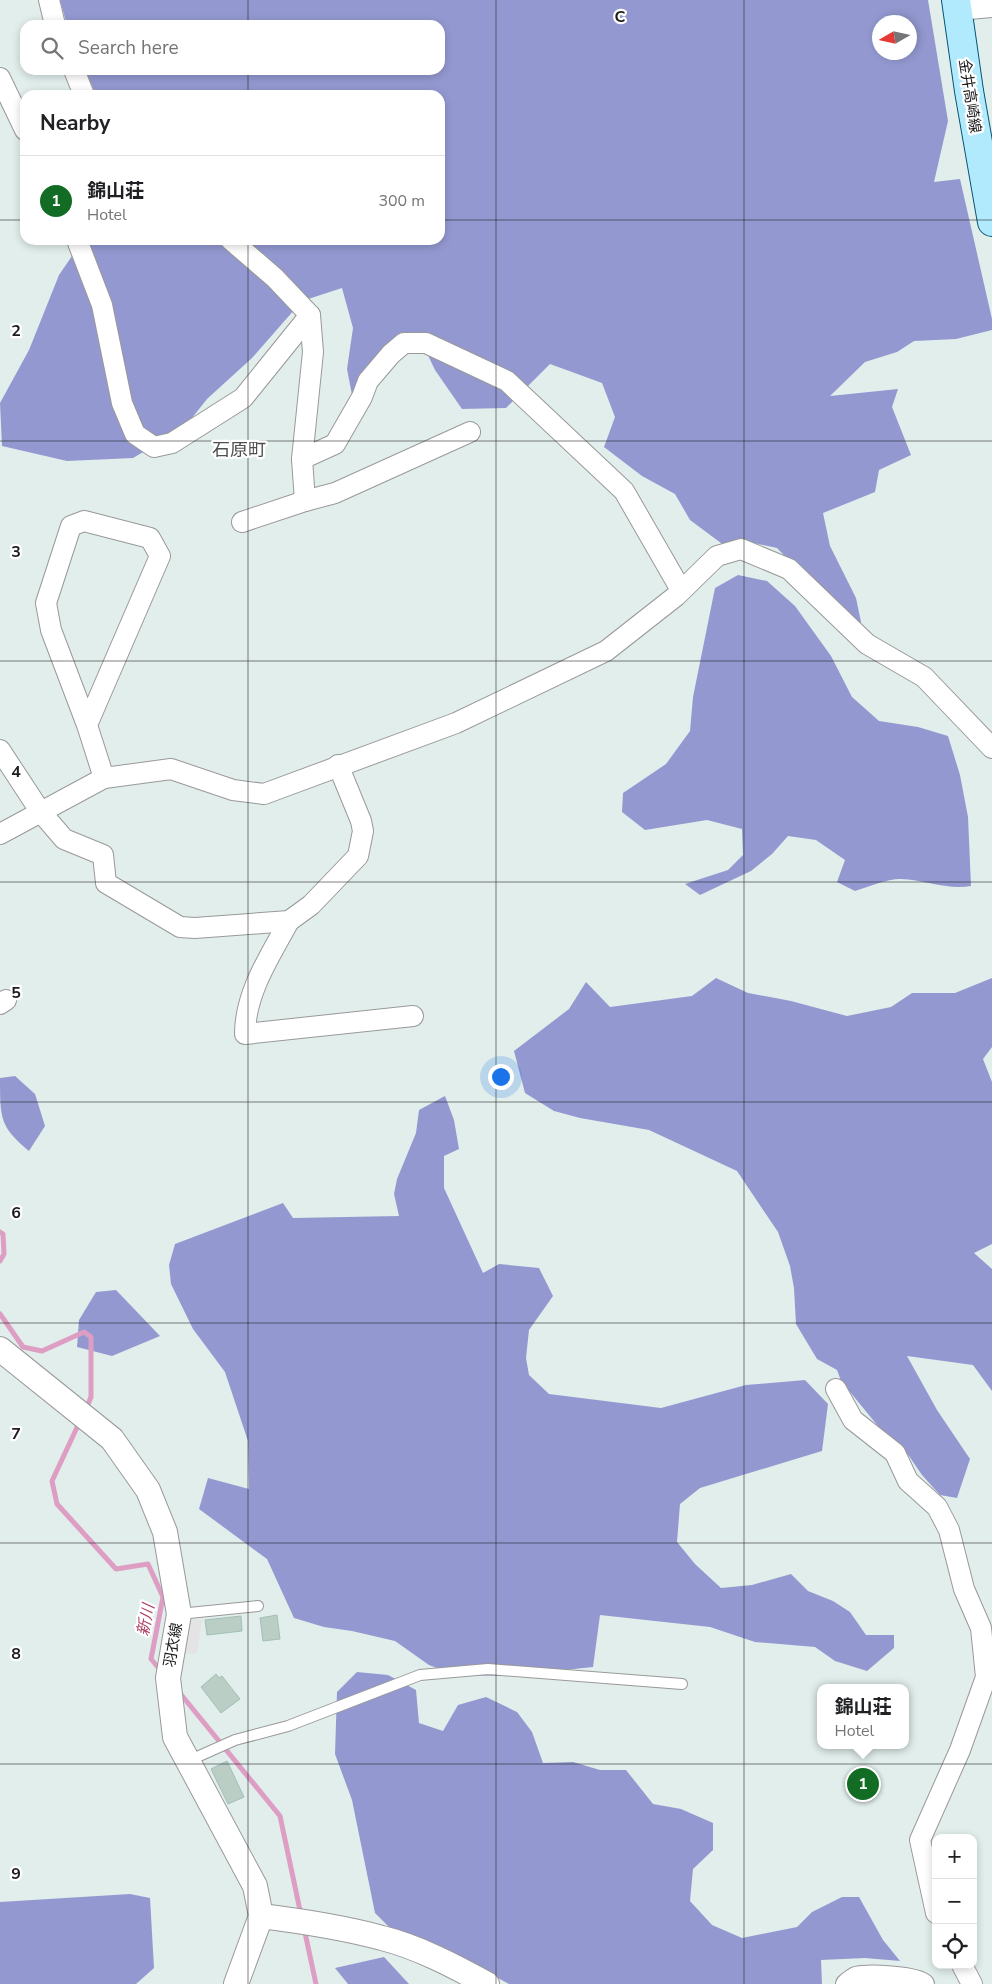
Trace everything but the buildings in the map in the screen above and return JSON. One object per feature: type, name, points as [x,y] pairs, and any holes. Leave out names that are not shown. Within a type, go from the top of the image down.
[{"type":"main road","name":"金井高崎線","points":[[957,5],[968,91],[992,222]]},
{"type":"street","points":[[49,0],[54,20]]},
{"type":"street","points":[[957,5],[992,7]]},
{"type":"street","points":[[76,75],[82,90]]},
{"type":"street","points":[[0,78],[20,120]]},
{"type":"street","points":[[78,245],[102,305],[122,403],[135,434],[154,447],[172,443],[243,398],[310,314]]},
{"type":"street","points":[[237,245],[275,278],[310,314],[313,352],[302,459],[305,502]]},
{"type":"street","points":[[302,459],[335,444],[362,397],[368,381],[391,354],[404,343],[426,344],[507,381],[624,491],[681,590]]},
{"type":"street","points":[[242,522],[335,493],[470,432]]},
{"type":"street","points":[[87,724],[160,556],[150,538],[84,521],[70,526],[46,603],[51,630],[87,724],[104,778]]},
{"type":"street","points":[[0,834],[104,778],[171,769],[232,790],[264,794],[338,765],[456,723],[606,651],[681,590],[717,556],[741,549],[789,569],[867,644],[924,677],[992,748]]},
{"type":"street","points":[[0,750],[40,811],[64,839],[103,855],[106,884],[180,927],[195,928],[289,921]]},
{"type":"street","points":[[338,765],[361,821],[363,831],[358,856],[311,905],[289,921],[260,974],[245,1016],[245,1034],[413,1016]]},
{"type":"street","name":"羽衣線","points":[[0,1349],[112,1439],[148,1490],[165,1532],[179,1614],[168,1678],[175,1736],[198,1756],[255,1886],[260,1916],[236,1984]]},
{"type":"street","points":[[836,1389],[853,1420],[895,1453],[908,1481],[937,1507],[950,1530],[964,1589],[982,1628],[986,1677],[960,1750],[920,1840],[932,1895]]},
{"type":"street","points":[[260,1916],[308,1922],[383,1938],[453,1965],[488,1984]]},
{"type":"street","points":[[964,1969],[972,1984]]},
{"type":"street","points":[[846,1984],[856,1977],[914,1978],[924,1984]]},
{"type":"lane","points":[[179,1614],[258,1606]]},
{"type":"lane","points":[[198,1756],[235,1740],[288,1726],[420,1675],[488,1669],[682,1684]]},
{"type":"shaded area","points":[[60,0],[928,0],[948,121],[934,182],[960,179],[992,319],[992,330],[956,339],[914,341],[897,352],[865,362],[830,396],[898,389],[892,407],[911,455],[879,470],[875,492],[823,513],[830,546],[856,598],[861,622],[856,629],[777,548],[749,542],[729,549],[690,520],[675,494],[642,476],[604,447],[615,417],[602,383],[550,364],[506,408],[462,409],[435,370],[424,347],[380,361],[352,395],[347,369],[353,328],[342,288],[302,301],[252,358],[207,399],[184,428],[133,458],[67,461],[2,446],[0,403],[29,350],[59,275],[80,245],[445,245],[445,90],[94,90],[87,75],[445,75],[445,20],[66,20]]},
{"type":"shaded area","points":[[738,575],[767,581],[795,606],[831,656],[852,697],[879,721],[918,727],[948,736],[960,775],[968,817],[971,886],[953,887],[895,879],[855,891],[837,882],[845,860],[816,840],[788,836],[772,854],[751,871],[700,895],[685,884],[728,870],[743,855],[742,829],[707,820],[645,830],[622,812],[623,793],[666,764],[690,731],[693,697],[715,588]]},
{"type":"shaded area","points":[[716,978],[748,993],[791,1001],[847,1016],[891,1007],[912,993],[955,993],[992,978],[992,1047],[983,1059],[992,1082],[992,1244],[974,1253],[992,1269],[992,1391],[973,1365],[907,1356],[937,1410],[970,1459],[957,1498],[940,1495],[922,1475],[909,1456],[878,1426],[841,1381],[837,1370],[817,1359],[796,1324],[794,1288],[790,1266],[778,1232],[737,1171],[649,1130],[580,1118],[554,1111],[525,1093],[514,1051],[569,1009],[586,982],[610,1007],[692,996]]},
{"type":"shaded area","points":[[15,1076],[35,1094],[45,1126],[29,1151],[19,1143],[7,1128],[0,1103],[0,1078]]},
{"type":"shaded area","points":[[445,1096],[454,1120],[459,1149],[444,1156],[444,1188],[483,1273],[499,1264],[539,1268],[553,1296],[529,1330],[526,1358],[529,1375],[549,1394],[661,1408],[746,1385],[805,1380],[828,1404],[822,1451],[700,1488],[680,1504],[677,1542],[695,1564],[721,1588],[752,1585],[791,1574],[808,1591],[833,1601],[850,1612],[866,1635],[894,1635],[894,1648],[867,1671],[835,1661],[815,1647],[755,1642],[710,1627],[600,1615],[593,1667],[507,1676],[456,1675],[429,1665],[395,1641],[324,1627],[294,1618],[267,1559],[199,1509],[208,1478],[249,1489],[248,1441],[225,1372],[193,1329],[171,1284],[169,1265],[175,1244],[283,1203],[293,1218],[399,1216],[394,1194],[397,1179],[416,1133],[419,1110]]},
{"type":"shaded area","points":[[116,1290],[160,1336],[112,1356],[77,1347],[79,1320],[96,1292]]},
{"type":"shaded area","points":[[191,1619],[202,1620],[197,1654],[185,1654]]},
{"type":"shaded area","points":[[357,1672],[388,1675],[416,1690],[419,1723],[443,1731],[458,1705],[486,1697],[517,1712],[532,1732],[543,1763],[573,1762],[600,1770],[626,1770],[653,1804],[681,1809],[713,1823],[713,1850],[693,1869],[690,1901],[712,1925],[742,1938],[797,1927],[812,1912],[842,1897],[859,1897],[883,1940],[900,1961],[865,1958],[821,1960],[822,1984],[509,1984],[463,1959],[394,1932],[375,1913],[352,1800],[335,1754],[337,1692]]},
{"type":"shaded area","points":[[130,1894],[150,1898],[154,1968],[136,1984],[0,1984],[0,1902]]},
{"type":"shaded area","points":[[384,1957],[409,1984],[348,1984],[335,1968]]},
{"type":"waterway","name":"新川","points":[[0,1232],[3,1234],[4,1254],[0,1261]]},
{"type":"waterway","name":"新川","points":[[0,1314],[23,1347],[42,1351],[84,1332],[91,1337],[91,1397],[86,1409]]},
{"type":"waterway","name":"新川","points":[[80,1421],[52,1481],[57,1504],[116,1569],[148,1564],[163,1597],[151,1659],[162,1672]]},
{"type":"waterway","name":"新川","points":[[179,1692],[280,1816],[301,1915]]},
{"type":"waterway","name":"新川","points":[[304,1928],[316,1984]]},
{"type":"place","name":"錦山荘","points":[[863,1784]]},
{"type":"district","name":"石原町","points":[[239,450]]}]
